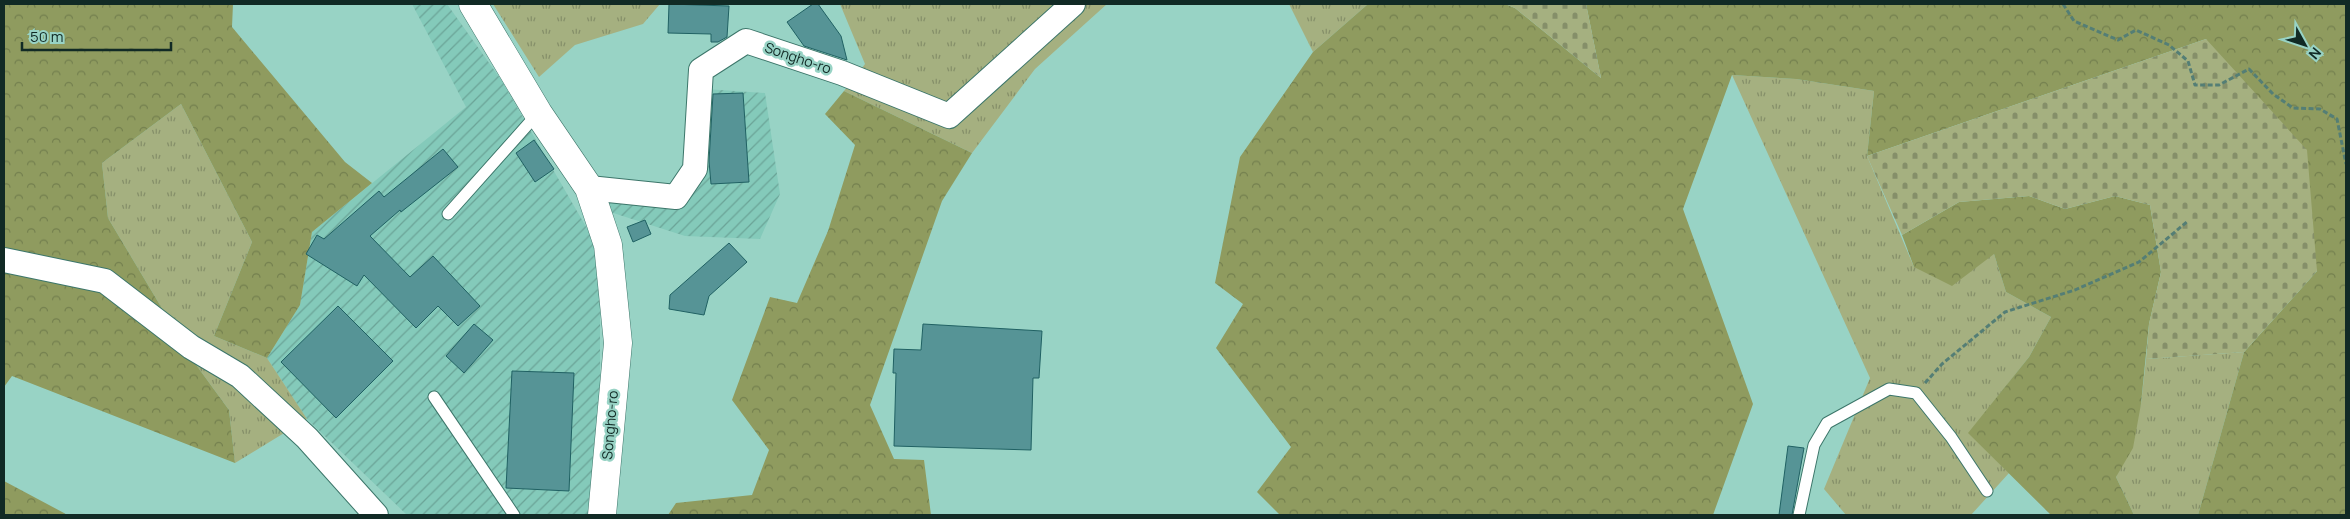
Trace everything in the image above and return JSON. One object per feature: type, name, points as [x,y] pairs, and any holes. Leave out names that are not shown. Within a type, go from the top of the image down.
[{"type":"main road","name":"Songho-ro","points":[[473,4],[538,112],[589,188],[608,245],[618,342],[602,515]]},
{"type":"street","name":"Songho-ro","points":[[589,188],[676,197],[695,169],[701,70],[746,40],[842,73],[949,116],[1073,4]]},
{"type":"street","points":[[4,260],[105,281],[191,347],[240,376],[307,438],[376,515]]},
{"type":"lane","points":[[448,214],[538,112]]},
{"type":"lane","points":[[1799,515],[1814,446],[1826,423],[1889,389],[1916,393],[1951,437],[1988,490]]},
{"type":"lane","points":[[434,397],[514,515]]},
{"type":"path","points":[[2063,4],[2074,21],[2118,40],[2136,30],[2169,44],[2188,61],[2195,85],[2218,85],[2249,69],[2273,94],[2293,108],[2320,109],[2337,119],[2346,164]]},
{"type":"path","points":[[1916,393],[1942,364],[2005,312],[2075,290],[2139,262],[2188,221]]},
{"type":"shaded area","points":[[412,4],[447,4],[502,81],[600,251],[600,385],[593,515],[407,515],[307,419],[267,358],[300,305],[312,232],[466,107]]},
{"type":"shaded area","points":[[691,88],[765,93],[780,194],[760,239],[685,236],[607,211],[593,176],[694,191]]},
{"type":"green space","points":[[4,4],[233,4],[232,27],[345,162],[372,183],[312,232],[300,305],[267,358],[214,336],[252,242],[181,104],[102,163],[108,218],[194,362],[229,410],[235,463],[12,376],[4,387]]},
{"type":"green space","points":[[493,4],[660,4],[643,24],[575,45],[539,77]]},
{"type":"green space","points":[[840,4],[1107,4],[1035,69],[972,153],[844,91],[865,64]]},
{"type":"green space","points":[[1289,4],[1368,4],[1313,52]]},
{"type":"green space","points":[[1368,4],[1505,4],[1515,8],[1601,78],[1586,4],[2346,4],[2346,515],[2198,515],[2244,352],[2317,271],[2206,39],[1867,156],[1874,91],[1796,79],[1732,75],[1683,209],[1753,404],[1713,515],[1280,515],[1257,492],[1291,447],[1216,348],[1243,304],[1215,283],[1240,157],[1313,52]]},
{"type":"green space","points":[[1505,4],[1586,4],[1601,78],[1515,8]]},
{"type":"green space","points":[[2206,39],[2307,150],[2317,271],[2244,352],[2146,359],[2149,324],[2161,272],[2150,205],[2115,196],[2065,209],[2029,196],[1959,202],[1902,235],[1867,156]]},
{"type":"green space","points":[[1732,75],[1796,79],[1874,91],[1867,156],[1914,267],[1994,254],[2006,292],[2051,317],[2029,357],[1969,433],[2009,473],[1971,515],[1846,515],[1824,489],[1870,378]]},
{"type":"green space","points":[[844,91],[972,153],[942,201],[870,405],[894,459],[924,460],[931,515],[668,515],[676,503],[752,495],[769,450],[732,400],[770,297],[797,303],[828,231],[855,145],[825,114]]},
{"type":"green space","points":[[181,104],[252,242],[214,336],[267,358],[307,419],[235,463],[229,410],[194,362],[108,218],[102,163]]},
{"type":"green space","points":[[2029,196],[2065,209],[2115,196],[2150,205],[2161,272],[2149,324],[2141,404],[2133,448],[2116,477],[2134,515],[2051,515],[1968,433],[2029,357],[2051,317],[2006,292],[1994,254],[1952,286],[1914,267],[1902,235],[1959,202]]},
{"type":"green space","points":[[2244,352],[2198,515],[2134,515],[2116,477],[2141,404],[2146,359]]},
{"type":"green space","points":[[4,481],[64,513],[67,515],[4,515]]},
{"type":"building","points":[[669,4],[729,6],[727,37],[718,42],[711,42],[711,34],[668,33]]},
{"type":"building","points":[[813,4],[818,4],[841,36],[847,60],[804,46],[787,22]]},
{"type":"building","points":[[743,93],[749,182],[711,184],[709,161],[713,94]]},
{"type":"building","points":[[534,140],[554,169],[535,182],[516,153]]},
{"type":"building","points":[[443,149],[458,167],[401,212],[400,210],[370,236],[410,277],[433,256],[480,306],[458,326],[438,306],[416,328],[364,275],[357,286],[306,254],[317,235],[324,239],[379,191],[384,197]]},
{"type":"building","points":[[645,220],[651,234],[633,242],[627,227]]},
{"type":"building","points":[[729,243],[747,262],[709,296],[704,315],[669,309],[670,295]]},
{"type":"building","points":[[338,306],[393,361],[336,418],[281,362]]},
{"type":"building","points":[[474,324],[493,340],[464,373],[446,356]]},
{"type":"building","points":[[923,324],[1042,331],[1039,378],[1033,378],[1031,450],[894,446],[896,373],[893,373],[894,349],[921,350]]},
{"type":"building","points":[[512,371],[574,373],[569,491],[506,488]]},
{"type":"building","points":[[1788,446],[1804,448],[1792,515],[1779,515]]}]
